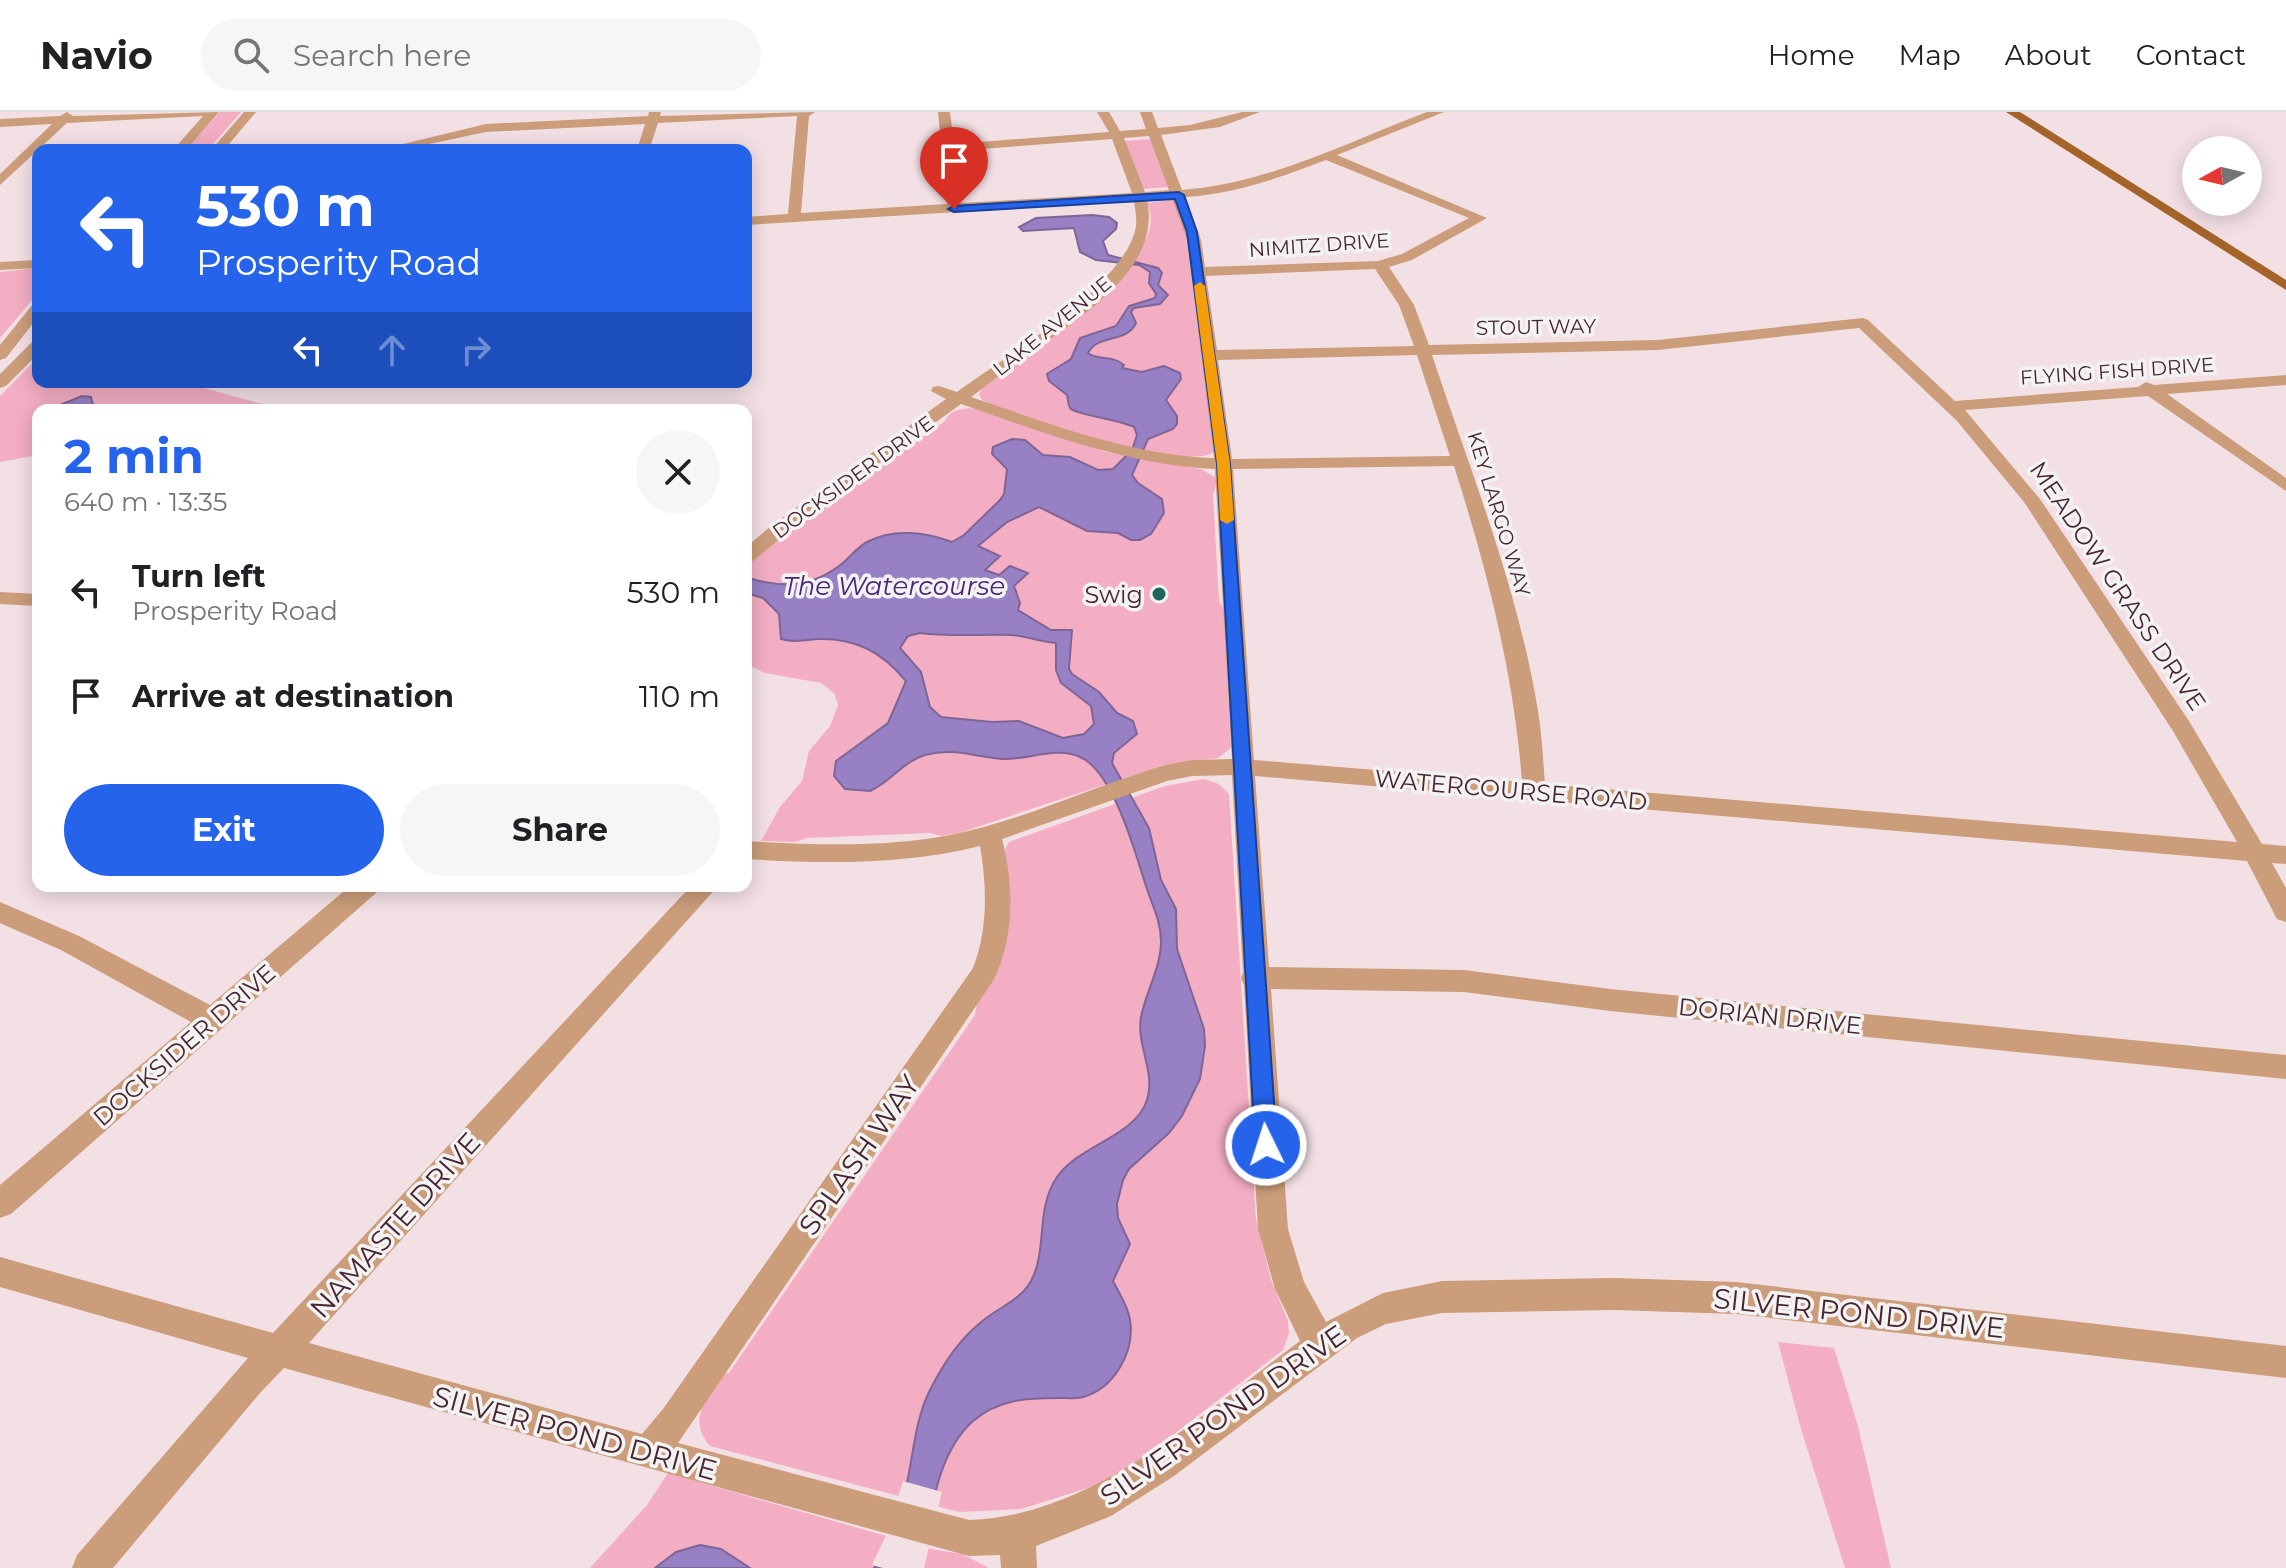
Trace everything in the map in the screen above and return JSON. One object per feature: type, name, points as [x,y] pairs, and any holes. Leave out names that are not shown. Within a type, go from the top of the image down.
[{"type":"main road","points":[[2012,112],[2286,286]]},
{"type":"street","points":[[0,123],[68,116],[213,112]]},
{"type":"street","points":[[184,144],[213,112]]},
{"type":"street","points":[[222,144],[250,112]]},
{"type":"street","points":[[409,144],[468,130],[494,134],[654,116],[805,112],[794,218]]},
{"type":"street","points":[[944,112],[954,209]]},
{"type":"street","name":"LAKE AVENUE","points":[[962,399],[1084,305],[1120,269],[1132,251],[1144,221],[1116,133],[1103,112]]},
{"type":"street","points":[[1146,112],[1192,232],[1224,464],[1254,978],[1273,1229],[1294,1301],[1320,1343]]},
{"type":"street","points":[[948,148],[1205,126],[1254,112]]},
{"type":"street","points":[[752,221],[1139,198],[1233,189],[1438,112]]},
{"type":"street","points":[[39,144],[68,116]]},
{"type":"street","points":[[645,144],[654,116]]},
{"type":"street","points":[[0,181],[32,150]]},
{"type":"street","name":"NIMITZ DRIVE","points":[[1198,272],[1379,265],[1407,257],[1480,218],[1325,155]]},
{"type":"street","points":[[0,266],[32,264]]},
{"type":"street","name":"KEY LARGO WAY","points":[[1379,265],[1395,280],[1422,349],[1461,461],[1508,616],[1526,703],[1534,791]]},
{"type":"street","points":[[0,355],[32,315]]},
{"type":"street","name":"STOUT WAY","points":[[1209,355],[1658,345],[1863,323]]},
{"type":"street","name":"MEADOW GRASS DRIVE","points":[[1863,323],[1952,406],[2031,499],[2181,726],[2286,912]]},
{"type":"street","points":[[0,383],[32,351]]},
{"type":"street","points":[[2134,378],[2286,486]]},
{"type":"street","name":"FLYING FISH DRIVE","points":[[1952,406],[2286,380]]},
{"type":"street","points":[[939,391],[1112,449],[1157,458],[1224,464],[1461,461]]},
{"type":"street","name":"DOCKSIDER DRIVE","points":[[752,552],[962,399]]},
{"type":"street","points":[[0,598],[32,600]]},
{"type":"street","name":"WATERCOURSE ROAD","points":[[752,850],[788,853],[912,849],[957,842],[1139,782],[1192,768],[1244,767],[2286,855]]},
{"type":"street","name":"SPLASH WAY","points":[[649,1452],[675,1421],[984,973],[993,951],[997,881],[989,833]]},
{"type":"street","name":"DOCKSIDER DRIVE","points":[[0,1204],[360,892]]},
{"type":"street","name":"NAMASTE DRIVE","points":[[90,1568],[248,1381],[700,892]]},
{"type":"street","points":[[0,912],[70,943],[213,1020]]},
{"type":"street","name":"DORIAN DRIVE","points":[[1254,978],[1464,981],[1610,1000],[2286,1067]]},
{"type":"street","name":"SILVER POND DRIVE","points":[[0,1272],[955,1537],[986,1538],[1018,1551],[1065,1519],[1130,1486],[1320,1343],[1383,1309],[1442,1297],[1659,1295],[1829,1308],[2286,1362]]},
{"type":"shaded area","points":[[220,112],[241,112],[213,144],[191,144]]},
{"type":"shaded area","points":[[1151,139],[1169,187],[1141,189],[1124,141]]},
{"type":"shaded area","points":[[1176,202],[1185,226],[1215,451],[1199,456],[1139,450],[1029,418],[982,400],[979,394],[982,389],[1077,315],[1125,270],[1141,248],[1150,227],[1147,203]]},
{"type":"shaded area","points":[[32,269],[32,300],[0,338],[0,272]]},
{"type":"shaded area","points":[[32,363],[32,388],[204,388],[262,404],[32,404],[32,456],[0,462],[0,396]]},
{"type":"shaded area","points":[[978,409],[1106,452],[1201,469],[1218,479],[1213,495],[1219,601],[1224,609],[1231,748],[1218,758],[1164,765],[959,833],[761,841],[780,807],[802,781],[809,751],[830,726],[838,705],[834,693],[821,683],[765,673],[752,667],[752,561],[779,537],[955,411]]},
{"type":"shaded area","points":[[1204,779],[1219,784],[1229,794],[1256,1219],[1271,1280],[1288,1321],[1289,1333],[1283,1350],[1147,1455],[1097,1485],[1021,1509],[959,1512],[710,1446],[703,1437],[699,1419],[704,1402],[719,1375],[729,1373],[975,1015],[1003,853],[1009,842],[1165,786]]},
{"type":"shaded area","points":[[1778,1342],[1834,1348],[1858,1426],[1891,1568],[1845,1568],[1801,1429]]},
{"type":"shaded area","points":[[668,1473],[931,1549],[962,1554],[989,1568],[590,1568],[647,1505]]},
{"type":"water","name":"The Watercourse","points":[[1109,217],[1117,223],[1116,229],[1103,241],[1108,255],[1158,268],[1162,273],[1158,285],[1168,295],[1160,304],[1134,308],[1131,312],[1136,323],[1132,329],[1099,343],[1088,353],[1120,362],[1124,365],[1122,368],[1142,372],[1164,366],[1180,373],[1181,379],[1166,400],[1177,416],[1177,424],[1173,429],[1148,439],[1132,475],[1138,483],[1162,499],[1164,513],[1151,534],[1140,540],[1131,540],[1118,533],[1087,531],[1039,507],[1007,522],[978,546],[1000,556],[985,570],[999,575],[1010,566],[1028,573],[1014,586],[1020,603],[1018,610],[1051,630],[1072,630],[1069,669],[1072,674],[1099,692],[1117,713],[1133,721],[1137,734],[1114,753],[1112,763],[1149,828],[1161,880],[1176,909],[1177,949],[1204,1029],[1205,1046],[1200,1079],[1182,1116],[1169,1133],[1129,1169],[1123,1180],[1117,1204],[1118,1218],[1130,1244],[1113,1281],[1127,1310],[1131,1332],[1126,1356],[1120,1367],[1105,1386],[1083,1397],[1014,1401],[993,1408],[973,1421],[960,1435],[942,1470],[920,1568],[874,1568],[899,1513],[922,1411],[940,1372],[972,1330],[1015,1299],[1031,1281],[1039,1256],[1046,1202],[1057,1177],[1079,1156],[1131,1123],[1141,1113],[1147,1100],[1149,1079],[1140,1027],[1143,1007],[1159,961],[1161,933],[1121,814],[1103,778],[1080,757],[1052,753],[1003,759],[955,752],[935,753],[910,762],[870,791],[845,789],[834,776],[836,761],[888,723],[906,681],[878,655],[856,644],[832,639],[781,639],[779,614],[763,598],[752,595],[752,578],[782,584],[817,579],[843,563],[859,547],[887,535],[920,534],[952,542],[964,535],[1004,494],[1007,469],[992,454],[993,447],[1012,439],[1025,440],[1043,455],[1070,457],[1098,470],[1113,469],[1132,450],[1137,435],[1134,427],[1073,410],[1067,395],[1049,381],[1047,374],[1071,359],[1080,338],[1116,326],[1129,306],[1155,298],[1156,294],[1149,283],[1150,272],[1139,265],[1096,260],[1080,252],[1074,228],[1023,231],[1019,227],[1036,218]],"holes":[[[920,633],[1011,635],[1056,643],[1056,670],[1061,683],[1091,706],[1094,724],[1084,734],[1063,738],[1019,721],[941,717],[930,707],[921,672],[900,648],[908,636]]]},
{"type":"water","points":[[82,396],[91,397],[93,404],[63,404]]},
{"type":"water","points":[[700,1545],[721,1549],[750,1568],[655,1568],[676,1552]]},
{"type":"pier","points":[[903,1481],[942,1492],[924,1568],[872,1565],[888,1531]]},
{"type":"slow traffic","points":[[1200,286],[1224,464],[1227,520]]},
{"type":"place","name":"Swig","points":[[1159,594]]},
{"type":"route","points":[[954,209],[1179,195],[1192,232],[1224,464],[1266,1145]]}]
